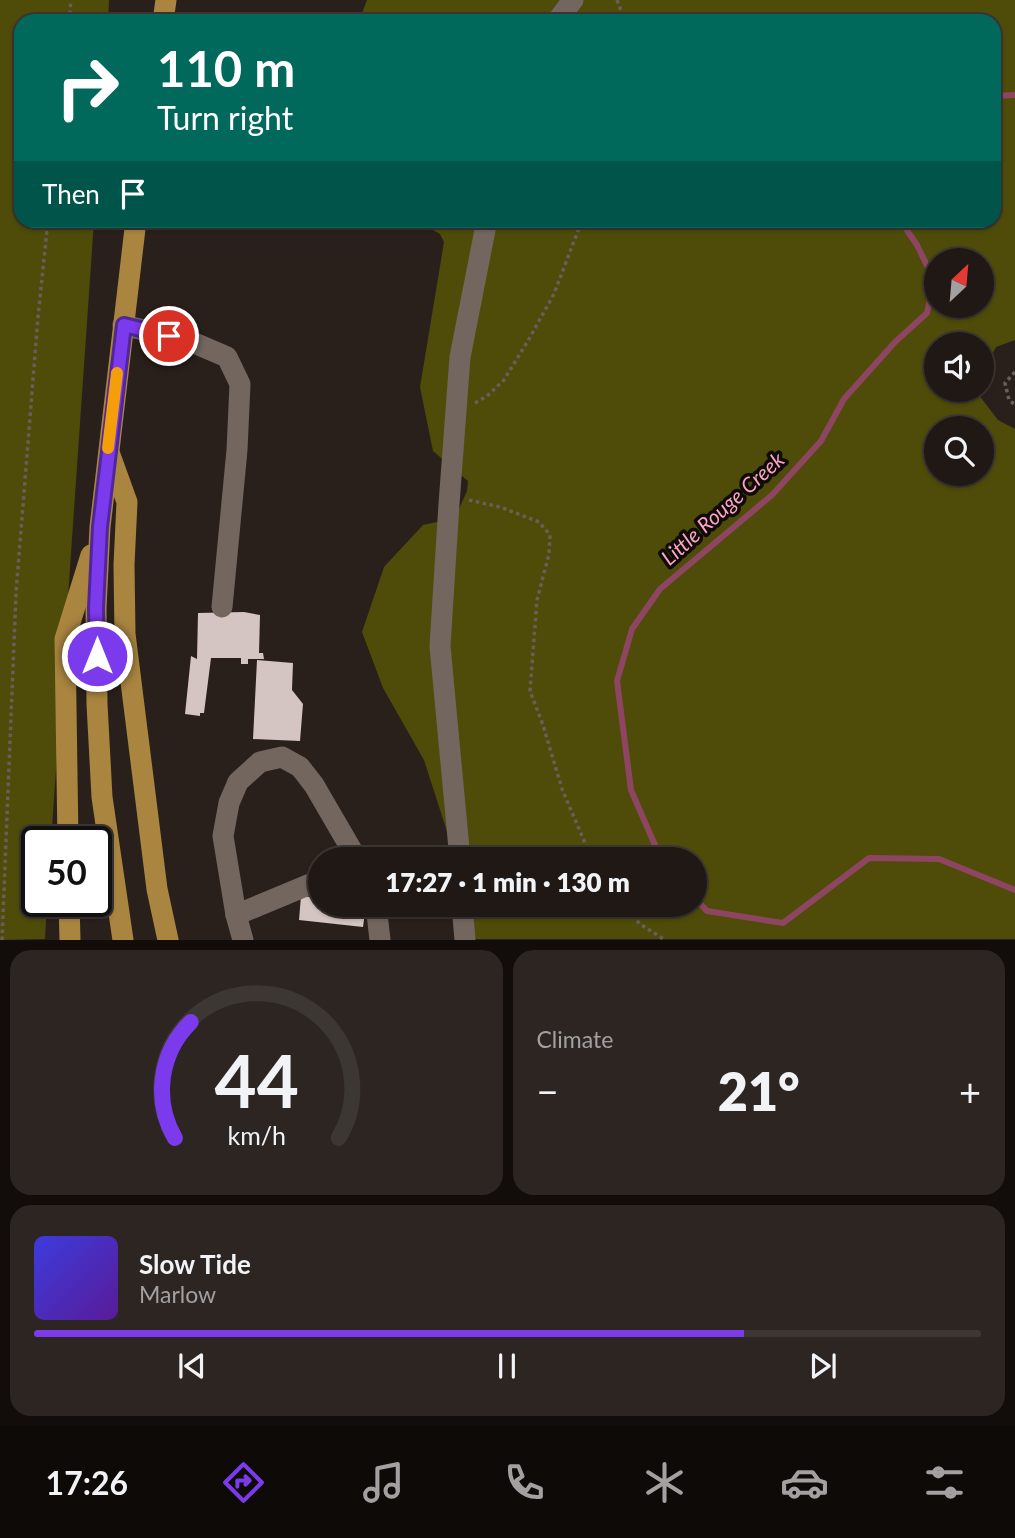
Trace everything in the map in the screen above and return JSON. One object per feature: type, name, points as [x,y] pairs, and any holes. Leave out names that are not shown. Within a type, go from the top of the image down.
[{"type":"main road","points":[[123,940],[102,797],[96,621],[100,527],[135,228]]},
{"type":"main road","points":[[108,449],[127,502],[125,634],[158,889],[168,940]]},
{"type":"main road","points":[[68,826],[65,639],[100,527]]},
{"type":"main road","points":[[69,917],[70,940]]},
{"type":"lane","points":[[562,14],[573,0]]},
{"type":"lane","points":[[459,847],[440,646],[460,357],[485,228]]},
{"type":"lane","points":[[124,325],[192,342],[228,357],[240,384],[237,450],[222,607]]},
{"type":"lane","points":[[243,940],[236,915],[223,836],[229,803],[238,782],[260,762],[282,757],[300,767],[314,785],[350,847]]},
{"type":"lane","points":[[236,915],[308,885]]},
{"type":"lane","points":[[377,917],[380,940]]},
{"type":"lane","points":[[464,917],[465,940]]},
{"type":"path","points":[[2,940],[16,593],[47,228]]},
{"type":"path","points":[[456,414],[487,396],[504,380],[554,294],[579,228]]},
{"type":"path","points":[[1015,372],[1005,383],[1009,400],[1015,405]]},
{"type":"path","points":[[450,488],[466,500],[500,507],[538,522],[550,534],[549,554],[537,600],[530,691],[544,725],[562,789],[586,847]]},
{"type":"path","points":[[634,917],[665,940]]},
{"type":"shaded area","points":[[0,0],[109,0],[108,14],[14,14],[14,228],[94,228],[52,826],[21,826],[21,917],[46,917],[45,939],[0,940]]},
{"type":"shaded area","points":[[367,0],[1015,0],[1015,340],[996,347],[994,351],[994,332],[924,332],[924,402],[984,402],[998,420],[1015,429],[1015,939],[475,939],[466,917],[707,917],[707,847],[452,847],[424,760],[383,688],[362,632],[384,567],[423,525],[455,518],[467,491],[468,481],[433,451],[420,387],[444,242],[440,234],[429,228],[1001,228],[1001,14],[362,14]]},
{"type":"building","points":[[244,612],[260,615],[259,653],[263,653],[264,659],[248,659],[248,664],[241,664],[241,658],[211,658],[204,713],[200,713],[200,716],[185,714],[191,656],[197,659],[198,613]]},
{"type":"building","points":[[257,660],[293,663],[292,690],[303,704],[300,741],[253,739]]},
{"type":"building","points":[[301,896],[308,897],[308,917],[364,917],[363,927],[299,920]]},
{"type":"waterway","name":"Little Rouge Creek","points":[[1001,96],[1015,95]]},
{"type":"waterway","name":"Little Rouge Creek","points":[[656,847],[631,790],[617,681],[632,629],[660,589],[772,495],[821,441],[844,399],[895,342],[927,313],[934,280],[905,228]]},
{"type":"waterway","name":"Little Rouge Creek","points":[[707,911],[783,923],[869,858],[939,859],[1015,890]]},
{"type":"slow traffic","points":[[108,448],[117,373]]},
{"type":"route","points":[[97,656],[96,608],[100,527],[124,325],[169,336]]}]
